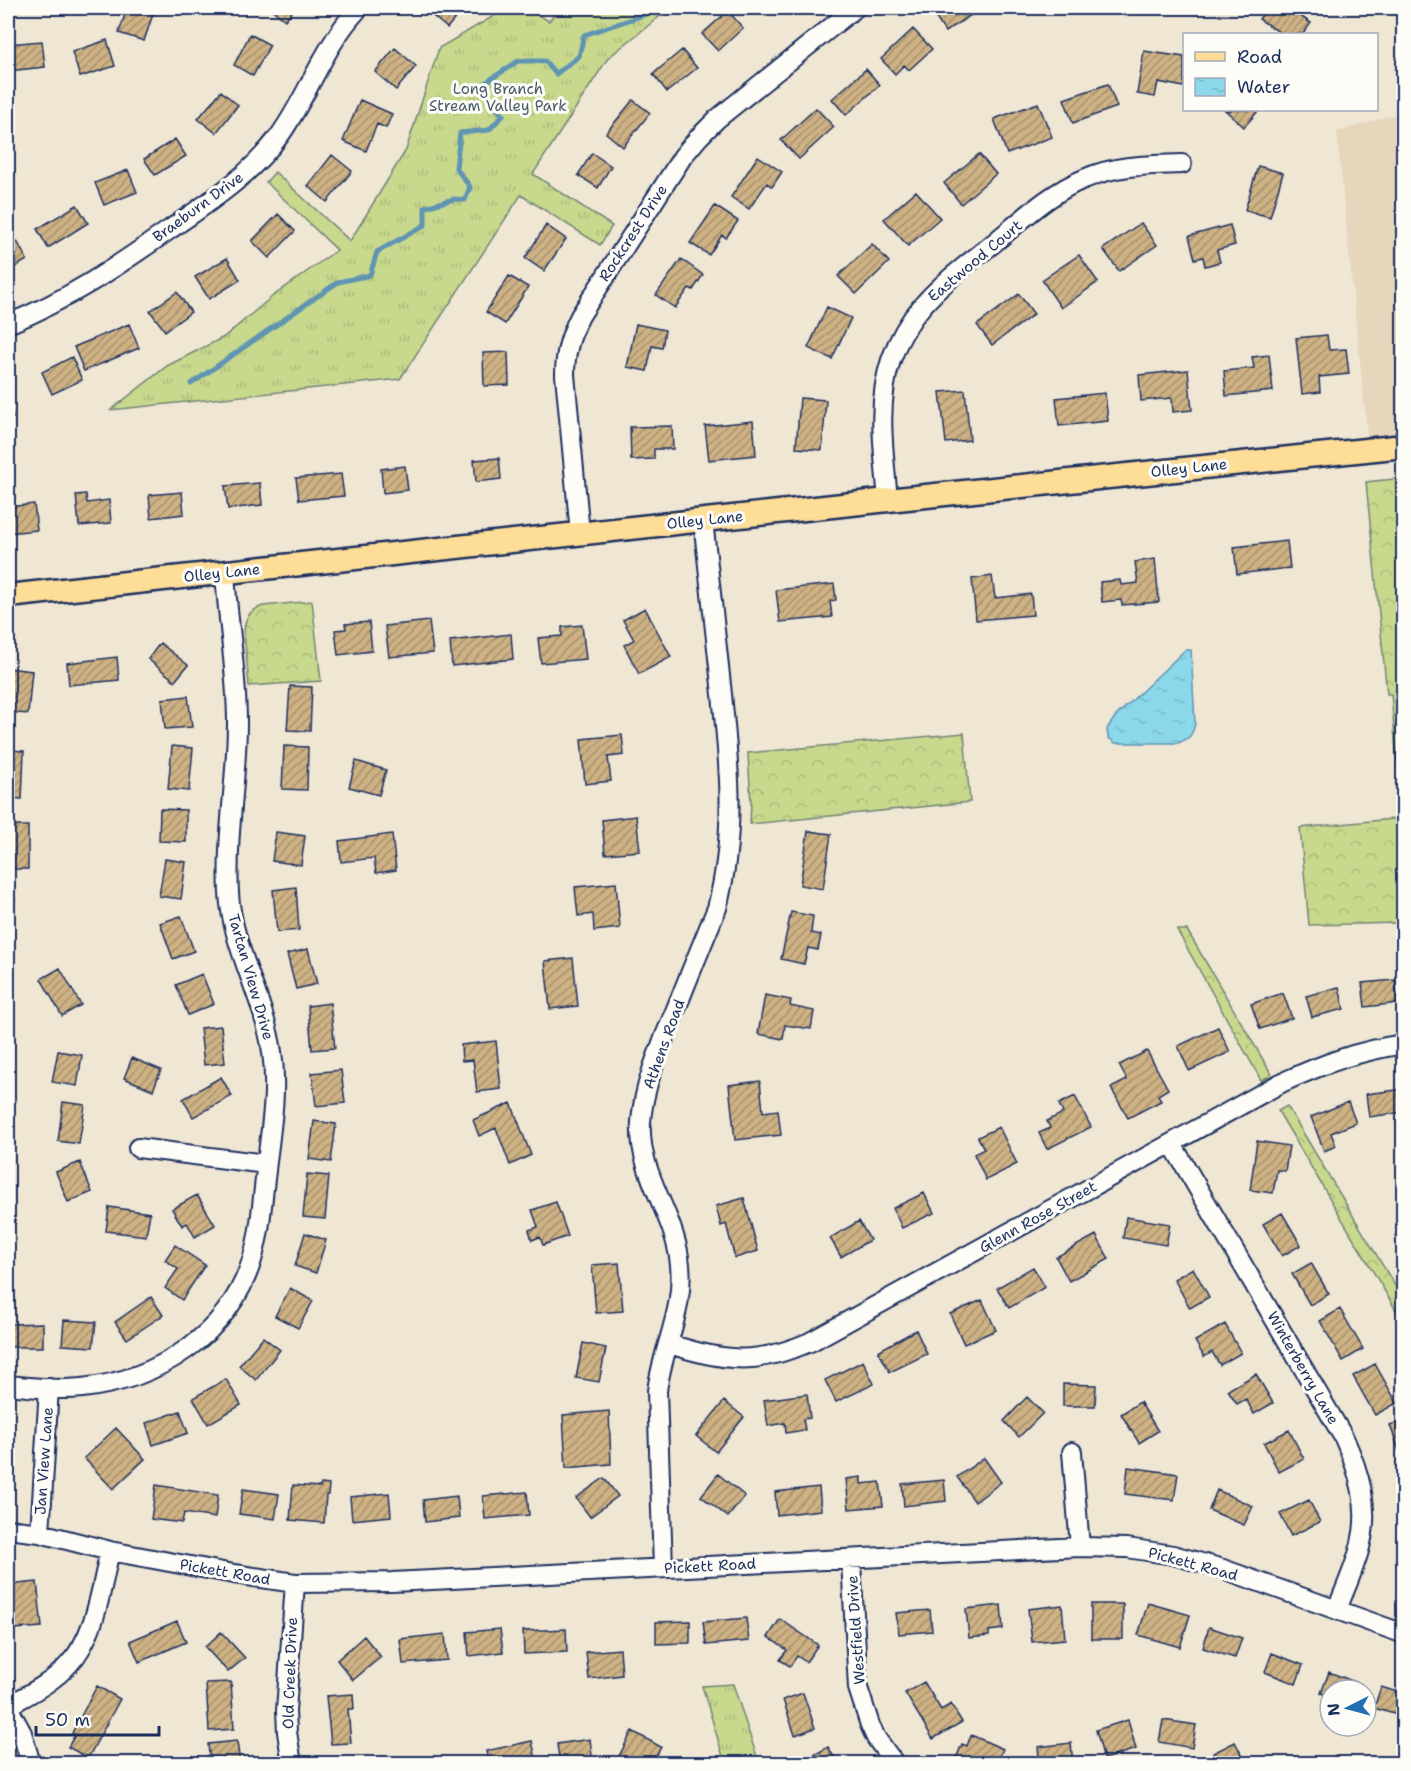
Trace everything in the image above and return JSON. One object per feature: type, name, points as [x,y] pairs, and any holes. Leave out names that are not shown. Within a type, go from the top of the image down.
[{"type":"main road","name":"Olley Lane","points":[[8,596],[1404,446]]},
{"type":"street","name":"Braeburn Drive","points":[[8,324],[66,297],[101,277],[247,172],[267,152],[293,115],[319,64],[359,8]]},
{"type":"street","name":"Rockcrest Drive","points":[[580,533],[565,375],[565,358],[570,336],[580,316],[683,156],[699,137],[717,119],[855,8]]},
{"type":"street","name":"Eastwood Court","points":[[888,500],[882,429],[885,382],[898,342],[922,306],[959,271],[1025,217],[1073,184],[1105,171],[1140,165],[1182,164]]},
{"type":"street","name":"Athens Road","points":[[663,1568],[657,1391],[660,1371],[680,1298],[679,1257],[670,1225],[648,1172],[641,1121],[653,1065],[717,908],[724,881],[730,831],[729,766],[703,520]]},
{"type":"street","name":"Tartan View Drive","points":[[8,1385],[80,1389],[114,1384],[159,1367],[177,1357],[211,1329],[235,1297],[252,1261],[260,1228],[274,1103],[272,1052],[264,1016],[236,935],[229,893],[237,722],[225,573]]},
{"type":"street","name":"Glenn Rose Street","points":[[669,1344],[708,1356],[731,1359],[763,1357],[794,1349],[1281,1083],[1349,1055],[1404,1044]]},
{"type":"street","name":"Winterberry Lane","points":[[1172,1144],[1344,1438],[1354,1461],[1363,1497],[1363,1531],[1361,1544],[1337,1610]]},
{"type":"street","points":[[138,1148],[266,1164]]},
{"type":"street","name":"Jan View Lane","points":[[40,1533],[49,1388]]},
{"type":"street","points":[[1072,1452],[1080,1547]]},
{"type":"street","name":"Pickett Road","points":[[8,1529],[40,1533],[110,1551],[295,1583],[392,1582],[1080,1547],[1127,1548],[1173,1555],[1223,1569],[1404,1634]]},
{"type":"street","points":[[31,1764],[22,1732],[8,1707],[58,1675],[79,1651],[92,1625],[110,1551]]},
{"type":"street","name":"Westfield Drive","points":[[851,1560],[858,1688],[870,1725],[895,1764]]},
{"type":"street","name":"Old Creek Drive","points":[[292,1764],[286,1711],[295,1583]]},
{"type":"shaded area","points":[[1403,112],[1403,437],[1368,441],[1337,132]]},
{"type":"green space","name":"Long Branch Stream Valley Park","points":[[501,8],[525,8],[549,21],[559,8],[670,8],[608,58],[533,174],[612,226],[600,245],[521,195],[400,379],[111,410],[167,366],[224,337],[273,296],[337,250],[266,182],[275,172],[350,241],[406,150],[439,48],[499,13]]},
{"type":"green space","points":[[1403,478],[1403,923],[1309,925],[1300,828],[1402,818],[1391,694],[1387,694],[1366,482]]},
{"type":"green space","points":[[312,601],[321,681],[249,686],[244,632],[250,614],[263,606]]},
{"type":"green space","points":[[964,733],[970,802],[750,824],[748,753]]},
{"type":"green space","points":[[1177,930],[1187,930],[1272,1075],[1261,1080]]},
{"type":"green space","points":[[1287,1106],[1403,1299],[1403,1322],[1278,1111]]},
{"type":"green space","points":[[733,1684],[759,1763],[725,1763],[702,1686]]},
{"type":"water","points":[[1185,650],[1191,650],[1195,723],[1190,736],[1178,743],[1115,743],[1108,737],[1107,729],[1115,717]]},
{"type":"building","points":[[127,8],[155,8],[144,41],[119,33]]},
{"type":"building","points":[[270,8],[295,8],[285,20]]},
{"type":"building","points":[[431,8],[464,8],[447,28],[427,11]]},
{"type":"building","points":[[939,8],[970,8],[974,13],[945,32],[932,12]]},
{"type":"building","points":[[1267,8],[1288,8],[1311,23],[1304,33],[1280,33],[1259,19]]},
{"type":"building","points":[[728,11],[743,28],[718,51],[702,34]]},
{"type":"building","points":[[913,29],[932,49],[909,70],[904,65],[895,74],[881,59]]},
{"type":"building","points":[[250,34],[270,45],[253,76],[234,65]]},
{"type":"building","points":[[107,40],[115,66],[80,77],[72,52]]},
{"type":"building","points":[[42,41],[45,67],[8,71],[8,44]]},
{"type":"building","points":[[395,48],[416,66],[396,90],[375,72]]},
{"type":"building","points":[[682,50],[697,68],[667,92],[653,74]]},
{"type":"building","points":[[1144,51],[1183,57],[1183,87],[1158,82],[1155,97],[1137,94]]},
{"type":"building","points":[[866,69],[880,85],[846,115],[832,99]]},
{"type":"building","points":[[1108,84],[1117,107],[1073,123],[1064,99]]},
{"type":"building","points":[[221,91],[238,105],[216,133],[198,119]]},
{"type":"building","points":[[360,100],[392,114],[386,128],[377,124],[366,151],[343,141]]},
{"type":"building","points":[[633,100],[650,113],[623,147],[606,133]]},
{"type":"building","points":[[1038,103],[1052,137],[1007,154],[994,119]]},
{"type":"building","points":[[816,108],[834,127],[799,159],[781,140]]},
{"type":"building","points":[[1226,111],[1258,111],[1244,127]]},
{"type":"building","points":[[175,139],[186,156],[155,175],[144,159]]},
{"type":"building","points":[[592,153],[611,166],[598,188],[578,175]]},
{"type":"building","points":[[979,154],[996,174],[961,204],[944,183]]},
{"type":"building","points":[[332,155],[352,171],[327,202],[308,186]]},
{"type":"building","points":[[758,156],[782,172],[772,187],[767,183],[749,209],[731,197]]},
{"type":"building","points":[[1258,166],[1283,173],[1270,217],[1245,210]]},
{"type":"building","points":[[128,170],[137,192],[104,205],[95,183]]},
{"type":"building","points":[[916,191],[940,218],[908,246],[884,219]]},
{"type":"building","points":[[77,205],[88,223],[48,248],[37,229]]},
{"type":"building","points":[[715,206],[738,221],[726,238],[722,235],[709,255],[690,243]]},
{"type":"building","points":[[278,214],[295,231],[269,258],[252,241]]},
{"type":"building","points":[[1141,223],[1157,245],[1119,271],[1103,249]]},
{"type":"building","points":[[546,225],[566,239],[544,271],[525,258]]},
{"type":"building","points":[[1230,225],[1235,245],[1217,250],[1220,262],[1205,266],[1203,257],[1195,259],[1189,236]]},
{"type":"building","points":[[17,241],[27,260],[8,271],[8,246]]},
{"type":"building","points":[[872,244],[889,262],[856,294],[838,276]]},
{"type":"building","points":[[1079,255],[1098,282],[1061,308],[1042,280]]},
{"type":"building","points":[[227,258],[240,280],[209,299],[195,277]]},
{"type":"building","points":[[681,259],[703,275],[693,290],[689,288],[675,308],[656,295]]},
{"type":"building","points":[[509,276],[528,287],[505,324],[486,312]]},
{"type":"building","points":[[177,292],[191,312],[165,331],[150,311]]},
{"type":"building","points":[[1019,294],[1034,314],[992,345],[977,325]]},
{"type":"building","points":[[827,307],[851,318],[832,359],[808,348]]},
{"type":"building","points":[[129,324],[139,348],[84,371],[74,347]]},
{"type":"building","points":[[636,324],[665,330],[662,348],[652,346],[647,371],[627,367]]},
{"type":"building","points":[[1327,335],[1329,350],[1346,349],[1349,374],[1319,377],[1320,392],[1302,394],[1296,338]]},
{"type":"building","points":[[508,352],[509,385],[484,386],[483,353]]},
{"type":"building","points":[[1269,355],[1273,391],[1226,396],[1224,371],[1254,368],[1252,357]]},
{"type":"building","points":[[72,357],[82,380],[52,394],[42,372]]},
{"type":"building","points":[[1188,370],[1192,410],[1173,412],[1172,398],[1141,401],[1139,375]]},
{"type":"building","points":[[8,386],[13,418],[8,419]]},
{"type":"building","points":[[965,390],[970,440],[946,443],[940,392]]},
{"type":"building","points":[[1105,393],[1108,421],[1059,426],[1056,398]]},
{"type":"building","points":[[800,398],[826,400],[822,450],[796,448]]},
{"type":"building","points":[[753,421],[756,455],[709,460],[705,426]]},
{"type":"building","points":[[672,426],[673,449],[654,449],[654,459],[631,460],[630,427]]},
{"type":"building","points":[[499,458],[501,479],[476,482],[474,460]]},
{"type":"building","points":[[405,466],[408,490],[383,493],[381,469]]},
{"type":"building","points":[[341,474],[344,496],[299,500],[296,478]]},
{"type":"building","points":[[260,483],[262,505],[228,509],[225,486]]},
{"type":"building","points":[[182,492],[184,514],[151,518],[149,495]]},
{"type":"building","points":[[86,494],[87,503],[109,500],[111,523],[79,526],[76,495]]},
{"type":"building","points":[[34,504],[37,530],[8,533],[8,507]]},
{"type":"building","points":[[1287,541],[1290,568],[1237,574],[1234,547]]},
{"type":"building","points":[[1155,559],[1159,602],[1122,605],[1121,600],[1102,602],[1100,582],[1120,580],[1121,585],[1138,583],[1135,562]]},
{"type":"building","points":[[992,576],[995,598],[1031,594],[1033,615],[976,620],[972,579]]},
{"type":"building","points":[[834,584],[836,600],[830,601],[832,617],[780,622],[776,590]]},
{"type":"building","points":[[645,608],[671,657],[639,674],[624,645],[634,640],[623,620]]},
{"type":"building","points":[[429,621],[433,653],[389,657],[385,626]]},
{"type":"building","points":[[369,622],[372,651],[338,655],[335,630],[346,629],[345,624]]},
{"type":"building","points":[[582,625],[586,659],[541,663],[538,638],[562,636],[562,627]]},
{"type":"building","points":[[511,634],[513,659],[452,666],[450,641]]},
{"type":"building","points":[[160,643],[188,665],[175,681],[148,659]]},
{"type":"building","points":[[117,657],[119,680],[69,685],[67,663]]},
{"type":"building","points":[[8,668],[32,671],[28,714],[8,712]]},
{"type":"building","points":[[290,686],[312,687],[310,731],[287,730]]},
{"type":"building","points":[[188,696],[192,727],[165,729],[162,699]]},
{"type":"building","points":[[622,735],[624,755],[608,757],[611,781],[585,784],[581,739]]},
{"type":"building","points":[[172,746],[193,748],[189,791],[168,789]]},
{"type":"building","points":[[284,746],[308,747],[307,790],[282,789]]},
{"type":"building","points":[[8,750],[24,751],[22,799],[8,798]]},
{"type":"building","points":[[356,761],[386,770],[379,795],[349,787]]},
{"type":"building","points":[[160,809],[186,810],[186,842],[159,841]]},
{"type":"building","points":[[636,816],[640,851],[605,854],[602,820]]},
{"type":"building","points":[[8,826],[28,826],[28,869],[8,869]]},
{"type":"building","points":[[808,831],[831,834],[823,889],[800,885]]},
{"type":"building","points":[[276,832],[305,836],[301,865],[272,861]]},
{"type":"building","points":[[392,834],[396,870],[376,873],[374,858],[341,862],[339,841]]},
{"type":"building","points":[[165,859],[186,862],[181,899],[159,896]]},
{"type":"building","points":[[616,883],[620,928],[594,931],[593,914],[578,916],[575,887]]},
{"type":"building","points":[[296,887],[299,930],[277,932],[273,890]]},
{"type":"building","points":[[8,898],[15,899],[10,935],[8,934]]},
{"type":"building","points":[[791,912],[813,916],[811,933],[821,935],[818,950],[808,948],[804,964],[781,959]]},
{"type":"building","points":[[181,916],[194,951],[173,959],[160,923]]},
{"type":"building","points":[[308,949],[317,984],[296,989],[287,954]]},
{"type":"building","points":[[573,958],[578,1006],[550,1009],[545,961]]},
{"type":"building","points":[[60,968],[81,1005],[62,1016],[41,979]]},
{"type":"building","points":[[202,974],[214,1004],[188,1015],[176,985]]},
{"type":"building","points":[[1395,980],[1398,1003],[1365,1007],[1362,983]]},
{"type":"building","points":[[1339,987],[1344,1009],[1312,1017],[1306,996]]},
{"type":"building","points":[[1283,993],[1292,1018],[1260,1029],[1251,1004]]},
{"type":"building","points":[[765,995],[791,1000],[790,1006],[814,1011],[811,1029],[785,1025],[783,1039],[758,1034]]},
{"type":"building","points":[[330,1003],[335,1048],[312,1050],[308,1006]]},
{"type":"building","points":[[221,1026],[225,1063],[204,1065],[200,1028]]},
{"type":"building","points":[[1218,1027],[1230,1052],[1189,1071],[1178,1046]]},
{"type":"building","points":[[496,1041],[501,1089],[477,1092],[473,1060],[462,1061],[461,1045]]},
{"type":"building","points":[[58,1051],[82,1055],[77,1086],[52,1082]]},
{"type":"building","points":[[1147,1051],[1168,1089],[1158,1095],[1161,1101],[1128,1118],[1111,1088],[1127,1080],[1119,1065]]},
{"type":"building","points":[[132,1058],[161,1070],[153,1090],[124,1078]]},
{"type":"building","points":[[341,1070],[345,1103],[316,1106],[312,1073]]},
{"type":"building","points":[[221,1077],[232,1096],[193,1117],[183,1099]]},
{"type":"building","points":[[760,1081],[763,1112],[778,1110],[781,1135],[735,1140],[729,1085]]},
{"type":"building","points":[[1404,1089],[1404,1112],[1369,1117],[1366,1094]]},
{"type":"building","points":[[1075,1096],[1091,1127],[1047,1149],[1039,1133],[1050,1128],[1047,1121],[1063,1113],[1059,1104]]},
{"type":"building","points":[[63,1102],[85,1105],[79,1144],[58,1141]]},
{"type":"building","points":[[1348,1102],[1356,1123],[1331,1133],[1336,1146],[1324,1151],[1311,1117]]},
{"type":"building","points":[[511,1103],[531,1155],[510,1165],[496,1128],[479,1136],[473,1120]]},
{"type":"building","points":[[314,1121],[336,1124],[331,1162],[309,1159]]},
{"type":"building","points":[[999,1127],[1017,1164],[986,1180],[974,1154],[984,1149],[978,1137]]},
{"type":"building","points":[[1257,1141],[1289,1146],[1285,1171],[1277,1170],[1273,1193],[1250,1190]]},
{"type":"building","points":[[80,1162],[92,1192],[68,1202],[56,1172]]},
{"type":"building","points":[[307,1174],[329,1176],[325,1219],[303,1217]]},
{"type":"building","points":[[924,1193],[934,1213],[902,1228],[893,1208]]},
{"type":"building","points":[[197,1195],[215,1225],[195,1237],[187,1223],[182,1226],[172,1209]]},
{"type":"building","points":[[744,1198],[758,1251],[735,1258],[726,1224],[721,1226],[716,1206]]},
{"type":"building","points":[[556,1202],[568,1236],[543,1245],[540,1237],[532,1240],[529,1230],[538,1227],[532,1210]]},
{"type":"building","points":[[109,1207],[150,1213],[146,1236],[106,1231]]},
{"type":"building","points":[[1282,1213],[1301,1245],[1282,1256],[1263,1224]]},
{"type":"building","points":[[1126,1217],[1170,1224],[1166,1245],[1123,1238]]},
{"type":"building","points":[[859,1221],[870,1240],[841,1257],[830,1238]]},
{"type":"building","points":[[305,1233],[326,1240],[316,1273],[295,1266]]},
{"type":"building","points":[[1096,1235],[1109,1259],[1069,1281],[1056,1257]]},
{"type":"building","points":[[175,1245],[205,1265],[182,1300],[165,1288],[178,1269],[165,1260]]},
{"type":"building","points":[[619,1263],[623,1311],[596,1313],[592,1265]]},
{"type":"building","points":[[1311,1263],[1329,1294],[1310,1305],[1292,1274]]},
{"type":"building","points":[[1033,1267],[1045,1287],[1009,1308],[997,1288]]},
{"type":"building","points":[[1193,1268],[1209,1297],[1190,1308],[1174,1279]]},
{"type":"building","points":[[290,1288],[313,1301],[298,1328],[275,1316]]},
{"type":"building","points":[[151,1297],[163,1315],[127,1339],[115,1322]]},
{"type":"building","points":[[982,1300],[996,1330],[964,1344],[950,1314]]},
{"type":"building","points":[[1340,1309],[1363,1349],[1343,1361],[1320,1321]]},
{"type":"building","points":[[64,1320],[96,1322],[93,1347],[62,1345]]},
{"type":"building","points":[[43,1323],[43,1347],[8,1347],[8,1324]]},
{"type":"building","points":[[1225,1324],[1241,1353],[1220,1365],[1212,1352],[1204,1357],[1195,1341]]},
{"type":"building","points":[[916,1330],[927,1354],[890,1372],[878,1351]]},
{"type":"building","points":[[263,1337],[280,1350],[256,1380],[239,1366]]},
{"type":"building","points":[[583,1343],[606,1348],[599,1382],[576,1378]]},
{"type":"building","points":[[863,1361],[874,1384],[836,1402],[825,1380]]},
{"type":"building","points":[[1375,1364],[1397,1403],[1375,1415],[1353,1376]]},
{"type":"building","points":[[1256,1374],[1273,1403],[1254,1414],[1246,1399],[1237,1404],[1228,1390]]},
{"type":"building","points":[[226,1379],[241,1405],[208,1424],[193,1398]]},
{"type":"building","points":[[1063,1384],[1096,1385],[1095,1406],[1063,1406]]},
{"type":"building","points":[[807,1394],[810,1418],[803,1419],[805,1430],[786,1433],[785,1423],[768,1426],[764,1400]]},
{"type":"building","points":[[1027,1397],[1043,1413],[1019,1437],[1004,1421]]},
{"type":"building","points":[[724,1401],[744,1417],[716,1452],[696,1436]]},
{"type":"building","points":[[1140,1402],[1158,1431],[1139,1443],[1121,1414]]},
{"type":"building","points":[[180,1411],[188,1433],[153,1445],[146,1423]]},
{"type":"building","points":[[609,1411],[611,1464],[566,1468],[563,1415]]},
{"type":"building","points":[[1404,1420],[1404,1465],[1390,1425]]},
{"type":"building","points":[[116,1428],[145,1459],[113,1489],[84,1458]]},
{"type":"building","points":[[1289,1430],[1304,1459],[1279,1472],[1264,1443]]},
{"type":"building","points":[[984,1458],[1001,1482],[975,1502],[957,1477]]},
{"type":"building","points":[[1128,1467],[1178,1474],[1174,1500],[1125,1494]]},
{"type":"building","points":[[718,1474],[745,1496],[728,1517],[701,1496]]},
{"type":"building","points":[[861,1477],[861,1484],[880,1482],[883,1506],[849,1509],[846,1479]]},
{"type":"building","points":[[604,1478],[618,1496],[590,1517],[576,1498]]},
{"type":"building","points":[[944,1480],[946,1501],[904,1506],[902,1484]]},
{"type":"building","points":[[321,1484],[329,1485],[324,1523],[290,1520],[293,1485],[320,1487]]},
{"type":"building","points":[[156,1485],[218,1495],[215,1518],[184,1513],[182,1523],[151,1519]]},
{"type":"building","points":[[819,1487],[821,1510],[777,1515],[775,1492]]},
{"type":"building","points":[[243,1489],[279,1494],[275,1519],[239,1514]]},
{"type":"building","points":[[1217,1490],[1253,1506],[1244,1525],[1209,1510]]},
{"type":"building","points":[[527,1492],[529,1515],[485,1519],[483,1496]]},
{"type":"building","points":[[389,1493],[391,1516],[352,1520],[350,1497]]},
{"type":"building","points":[[457,1496],[459,1518],[425,1522],[423,1500]]},
{"type":"building","points":[[1309,1500],[1320,1522],[1291,1536],[1280,1514]]},
{"type":"building","points":[[37,1582],[42,1627],[15,1629],[13,1606],[9,1607],[8,1585]]},
{"type":"building","points":[[1148,1603],[1190,1615],[1180,1647],[1138,1635]]},
{"type":"building","points":[[1091,1604],[1123,1604],[1123,1639],[1091,1639]]},
{"type":"building","points":[[1001,1605],[1003,1629],[989,1631],[989,1636],[969,1638],[966,1609]]},
{"type":"building","points":[[1062,1605],[1065,1639],[1032,1642],[1028,1609]]},
{"type":"building","points":[[930,1610],[932,1631],[899,1634],[896,1613]]},
{"type":"building","points":[[746,1618],[749,1641],[706,1645],[703,1622]]},
{"type":"building","points":[[780,1619],[818,1645],[806,1662],[797,1656],[790,1666],[780,1660],[787,1650],[768,1637]]},
{"type":"building","points":[[177,1621],[186,1642],[139,1662],[130,1641]]},
{"type":"building","points":[[690,1621],[690,1643],[656,1644],[656,1622]]},
{"type":"building","points":[[1209,1627],[1242,1638],[1235,1658],[1203,1648]]},
{"type":"building","points":[[500,1629],[503,1652],[469,1656],[467,1632]]},
{"type":"building","points":[[566,1629],[567,1652],[524,1654],[523,1631]]},
{"type":"building","points":[[221,1632],[245,1658],[228,1672],[205,1647]]},
{"type":"building","points":[[445,1634],[447,1660],[403,1664],[400,1639]]},
{"type":"building","points":[[364,1636],[381,1657],[353,1680],[337,1660]]},
{"type":"building","points":[[620,1649],[622,1675],[589,1679],[586,1652]]},
{"type":"building","points":[[1272,1653],[1303,1665],[1296,1684],[1265,1672]]},
{"type":"building","points":[[1329,1672],[1344,1678],[1327,1678]]},
{"type":"building","points":[[231,1682],[234,1729],[209,1731],[206,1683]]},
{"type":"building","points":[[924,1682],[941,1710],[951,1704],[962,1722],[933,1739],[905,1693]]},
{"type":"building","points":[[97,1686],[120,1699],[88,1758],[68,1747],[75,1735],[72,1733]]},
{"type":"building","points":[[1381,1687],[1404,1694],[1404,1717],[1378,1709]]},
{"type":"building","points":[[803,1693],[815,1728],[795,1735],[783,1700]]},
{"type":"building","points":[[353,1694],[354,1709],[348,1709],[351,1743],[331,1744],[326,1696]]},
{"type":"building","points":[[1128,1720],[1136,1749],[1104,1759],[1096,1730]]},
{"type":"building","points":[[1163,1720],[1196,1725],[1192,1748],[1159,1742]]},
{"type":"building","points":[[632,1731],[661,1747],[652,1764],[615,1764]]},
{"type":"building","points":[[971,1735],[1003,1749],[996,1764],[960,1764],[955,1761],[962,1744],[967,1746]]},
{"type":"building","points":[[590,1739],[593,1764],[560,1764],[557,1744]]},
{"type":"building","points":[[237,1741],[240,1764],[210,1764],[208,1744]]},
{"type":"building","points":[[532,1741],[537,1764],[489,1764],[486,1751]]},
{"type":"building","points":[[1235,1742],[1247,1764],[1219,1764],[1213,1753]]},
{"type":"building","points":[[1071,1743],[1073,1764],[1040,1764],[1038,1747]]},
{"type":"building","points":[[828,1747],[838,1764],[813,1764],[809,1758]]},
{"type":"waterway","points":[[191,384],[338,282],[370,275],[377,252],[425,225],[425,207],[454,199],[465,200],[470,187],[456,168],[460,133],[489,130],[503,115],[489,101],[485,83],[518,61],[545,61],[556,74],[579,56],[584,35],[644,15],[646,8]]}]
